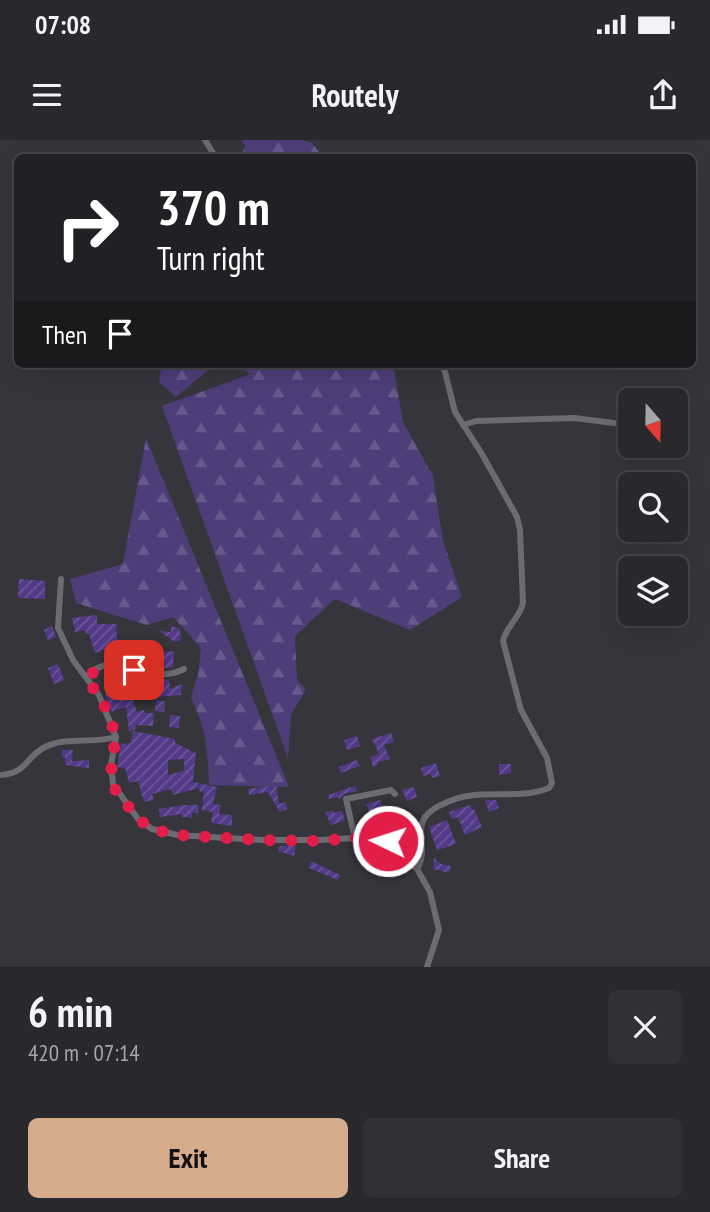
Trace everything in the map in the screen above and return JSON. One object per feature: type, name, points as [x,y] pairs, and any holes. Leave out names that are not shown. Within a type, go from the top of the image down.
[{"type":"street","points":[[417,869],[423,854],[421,827],[434,808],[458,797],[481,793],[516,794],[543,791],[552,783],[547,758],[521,710],[503,641],[523,603],[519,522],[452,403],[444,368]]},
{"type":"street","points":[[463,425],[476,421],[569,418],[618,424]]},
{"type":"street","points":[[61,579],[58,628],[68,651],[107,710],[116,737],[111,765],[113,784],[138,819],[152,829],[177,835],[262,840],[320,841],[355,838],[388,841],[417,869],[430,892],[439,930],[427,967]]},
{"type":"street","points":[[86,677],[104,666],[125,667],[162,675],[184,669]]},
{"type":"street","points":[[0,775],[17,772],[47,746],[116,737]]},
{"type":"street","points":[[355,838],[346,799],[391,790],[395,794]]},
{"type":"green space","points":[[242,140],[302,140],[312,143],[321,154],[242,154],[245,147]]},
{"type":"green space","points":[[161,368],[213,368],[176,397],[159,382]]},
{"type":"green space","points":[[240,368],[394,368],[403,422],[433,476],[443,541],[462,597],[410,630],[335,599],[295,636],[297,680],[306,689],[291,715],[288,758],[162,406],[251,374]]},
{"type":"green space","points":[[146,438],[289,787],[209,785],[205,740],[191,697],[198,675],[201,648],[173,617],[147,625],[76,603],[70,579],[123,564]]},
{"type":"building","points":[[19,579],[45,581],[45,599],[18,598]]},
{"type":"building","points":[[97,615],[97,624],[117,624],[119,653],[106,655],[107,649],[95,653],[89,634],[86,634],[85,630],[75,632],[72,618]]},
{"type":"building","points":[[52,626],[56,637],[48,640],[44,630]]},
{"type":"building","points":[[171,626],[180,629],[181,640],[175,642],[159,631],[171,632]]},
{"type":"building","points":[[174,651],[173,667],[161,669],[158,661],[144,660],[146,655]]},
{"type":"building","points":[[58,664],[64,680],[54,684],[48,668]]},
{"type":"building","points":[[106,671],[118,671],[145,678],[146,684],[134,682],[137,697],[133,699],[137,712],[144,710],[145,713],[154,713],[153,726],[136,725],[135,730],[129,731],[126,707],[112,712],[105,695],[124,689],[122,680],[115,678],[114,673]]},
{"type":"building","points":[[169,679],[170,689],[182,684],[181,695],[155,697],[155,694],[161,692],[162,680]]},
{"type":"building","points":[[156,700],[165,701],[164,712],[155,711]]},
{"type":"building","points":[[170,715],[180,716],[179,728],[169,727]]},
{"type":"building","points":[[133,731],[175,739],[175,743],[196,753],[193,782],[217,787],[213,804],[221,805],[219,814],[232,815],[232,826],[211,823],[213,812],[202,810],[204,791],[200,792],[199,788],[173,795],[171,789],[152,794],[154,800],[144,802],[138,781],[129,783],[125,768],[117,767],[121,744],[131,743]],"holes":[[[184,759],[184,771],[168,775],[168,760]]]},
{"type":"building","points":[[391,733],[394,742],[384,745],[390,759],[378,762],[378,765],[373,767],[370,757],[379,754],[372,739]]},
{"type":"building","points":[[357,736],[360,746],[347,750],[344,740]]},
{"type":"building","points":[[62,750],[73,750],[72,761],[89,760],[89,768],[65,765]]},
{"type":"building","points":[[357,760],[360,766],[341,773],[339,767]]},
{"type":"building","points":[[436,763],[440,776],[423,776],[421,768]]},
{"type":"building","points":[[499,764],[511,764],[511,773],[499,775]]},
{"type":"building","points":[[276,785],[279,804],[286,802],[287,809],[280,812],[268,792],[249,795],[248,789]]},
{"type":"building","points":[[355,786],[357,791],[344,794],[339,799],[329,799],[328,795]]},
{"type":"building","points":[[414,787],[417,797],[407,801],[402,790]]},
{"type":"building","points":[[380,800],[384,813],[371,817],[366,804]]},
{"type":"building","points":[[485,800],[496,800],[499,808],[489,812]]},
{"type":"building","points":[[199,805],[198,814],[192,812],[192,818],[182,817],[182,814],[160,817],[159,809]]},
{"type":"building","points":[[470,805],[482,827],[465,835],[458,817],[452,819],[449,812]]},
{"type":"building","points":[[342,811],[345,821],[331,825],[325,812]]},
{"type":"building","points":[[447,820],[456,844],[437,850],[429,827]]},
{"type":"building","points":[[280,846],[296,846],[294,856],[278,851]]},
{"type":"building","points":[[359,850],[369,852],[369,856],[393,859],[391,874],[373,871],[374,864],[358,860]]},
{"type":"building","points":[[434,858],[441,864],[451,866],[449,873],[433,869]]},
{"type":"building","points":[[311,861],[340,875],[338,880],[309,868]]},
{"type":"route","points":[[134,670],[104,666],[86,677],[107,710],[116,737],[111,765],[114,788],[138,819],[152,829],[193,837],[320,841],[355,838],[388,841]]}]
